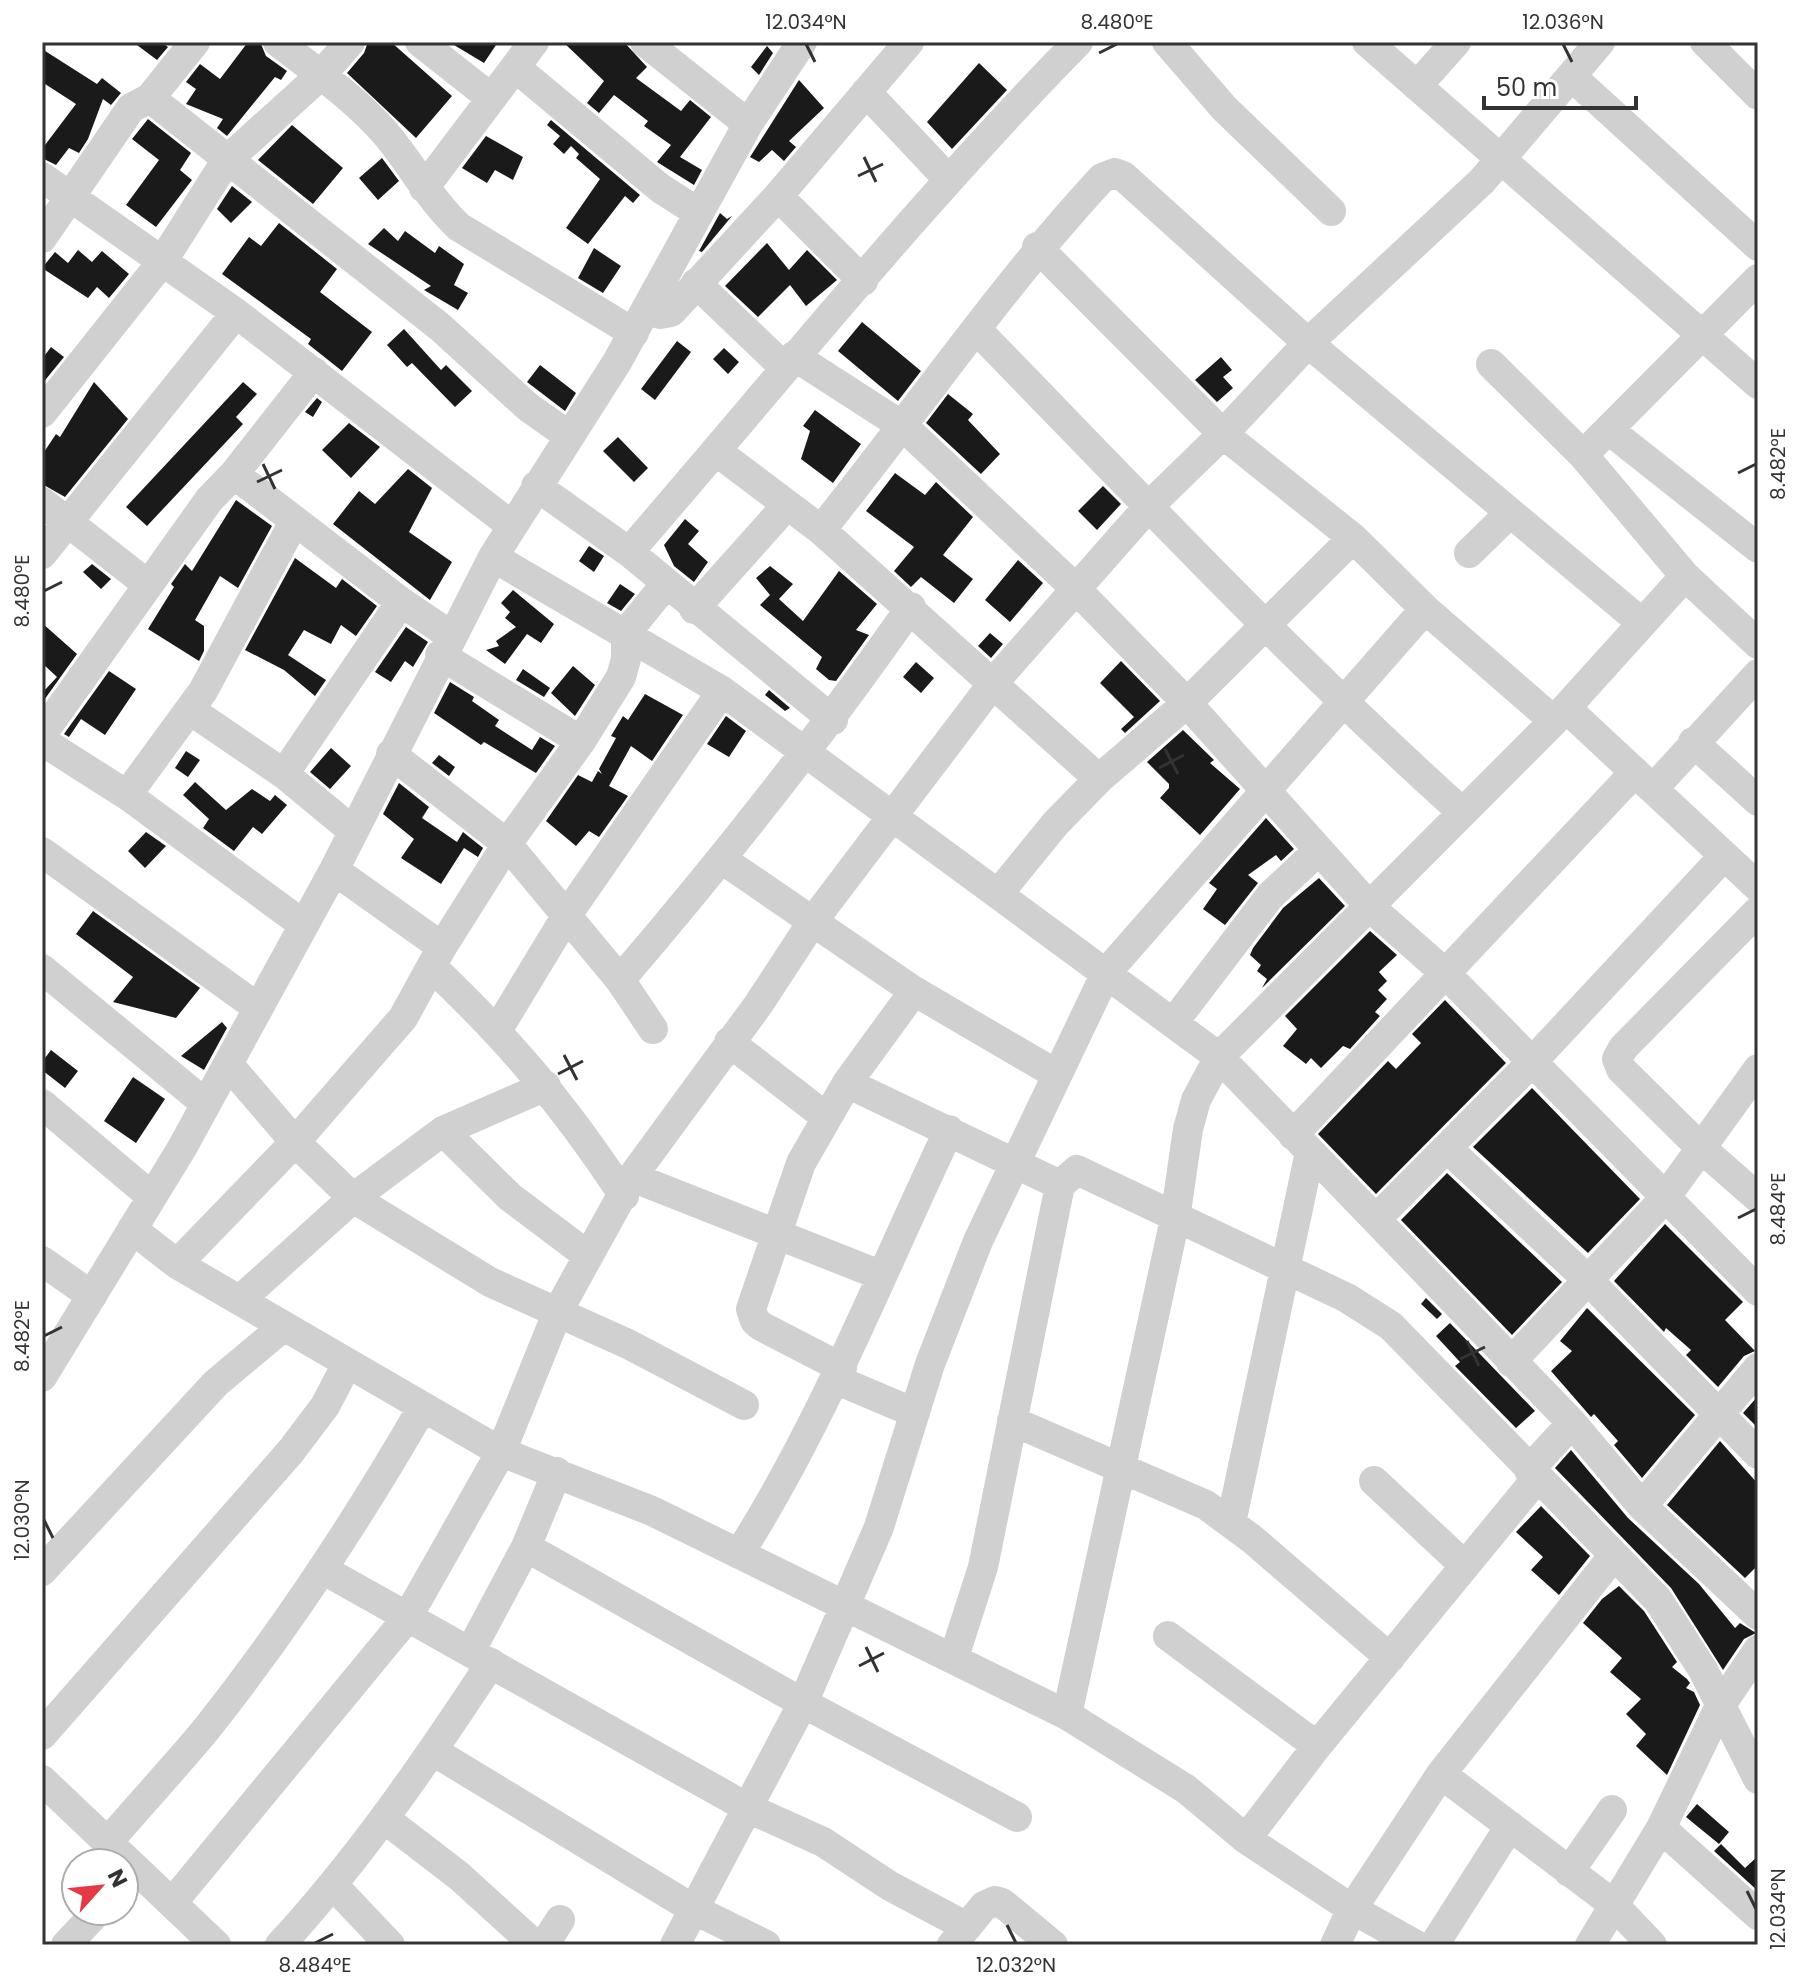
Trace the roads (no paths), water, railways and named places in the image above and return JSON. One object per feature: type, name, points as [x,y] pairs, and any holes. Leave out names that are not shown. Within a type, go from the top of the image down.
[{"type":"street","points":[[42,238],[131,108],[150,98],[195,42]]},
{"type":"street","points":[[278,42],[364,110],[388,137],[424,188],[459,227],[640,322],[671,312],[778,196],[909,42]]},
{"type":"street","points":[[42,413],[162,262],[226,161],[321,75],[350,42]]},
{"type":"street","points":[[420,42],[491,98]]},
{"type":"street","points":[[424,188],[534,42]]},
{"type":"street","points":[[645,42],[748,124]]},
{"type":"street","points":[[42,1377],[152,1197],[228,1064],[334,870],[445,645],[493,557],[640,322],[748,124],[802,42]]},
{"type":"street","points":[[629,552],[789,362],[949,180],[1078,42]]},
{"type":"street","points":[[1167,42],[1224,108],[1331,211]]},
{"type":"street","points":[[1367,42],[1758,384]]},
{"type":"street","points":[[1417,86],[1456,42]]},
{"type":"street","points":[[172,1903],[407,1618],[501,1452],[558,1311],[628,1187],[813,921],[994,682],[1149,506],[1223,434],[1308,343],[1501,159],[1600,42]]},
{"type":"street","points":[[1705,42],[1758,95]]},
{"type":"street","points":[[515,67],[660,188],[699,213]]},
{"type":"street","points":[[1571,76],[1758,246]]},
{"type":"street","points":[[866,92],[949,180]]},
{"type":"street","points":[[150,98],[440,327],[528,407],[569,436]]},
{"type":"street","points":[[821,530],[904,427],[1037,247],[1102,178],[1115,173],[1123,176],[1308,343],[1642,623]]},
{"type":"street","points":[[42,177],[236,313],[512,526]]},
{"type":"street","points":[[778,196],[863,281]]},
{"type":"street","points":[[1037,247],[1223,434],[1353,538],[1425,609],[1644,780],[1758,887]]},
{"type":"street","points":[[1583,455],[1758,279]]},
{"type":"street","points":[[696,283],[789,362],[904,427],[1075,588],[1187,703],[1370,907],[1445,973],[1758,1291]]},
{"type":"street","points":[[42,554],[236,313]]},
{"type":"street","points":[[977,330],[1343,705],[1462,812]]},
{"type":"street","points":[[1491,364],[1583,455],[1685,576],[1758,644]]},
{"type":"street","points":[[42,734],[209,500],[234,474],[314,372]]},
{"type":"street","points":[[1609,430],[1758,548]]},
{"type":"street","points":[[716,451],[821,530],[911,607],[1099,779]]},
{"type":"street","points":[[234,474],[401,602],[445,645],[581,741]]},
{"type":"street","points":[[536,486],[629,552],[694,609],[833,720]]},
{"type":"street","points":[[42,502],[70,520],[147,584]]},
{"type":"street","points":[[694,609],[787,505]]},
{"type":"street","points":[[1469,553],[1510,513]]},
{"type":"street","points":[[127,795],[190,710],[294,522]]},
{"type":"street","points":[[998,894],[1055,824],[1099,779],[1187,703],[1353,538]]},
{"type":"street","points":[[493,557],[722,691],[1219,1057],[1572,1423],[1642,1506],[1758,1615]]},
{"type":"street","points":[[1067,1715],[1175,1219],[1188,1129],[1196,1100],[1219,1057],[1560,714],[1685,576]]},
{"type":"street","points":[[177,1264],[295,1142],[403,1018],[507,844],[581,741],[621,677],[626,659],[626,633],[665,585]]},
{"type":"street","points":[[284,774],[401,602]]},
{"type":"street","points":[[620,980],[723,860],[804,753],[833,720],[911,607]]},
{"type":"street","points":[[675,1945],[803,1703],[879,1527],[915,1413],[978,1241],[1106,973],[1425,609]]},
{"type":"street","points":[[1231,1523],[1284,1269],[1302,1143],[1445,973],[1644,780],[1693,742],[1758,674]]},
{"type":"street","points":[[498,1029],[567,915],[722,691]]},
{"type":"street","points":[[190,710],[284,774],[353,831]]},
{"type":"street","points":[[42,741],[127,795],[304,925]]},
{"type":"street","points":[[1693,742],[1758,801]]},
{"type":"street","points":[[391,754],[507,844],[620,980],[653,1029]]},
{"type":"street","points":[[1173,1023],[1270,896],[1318,851]]},
{"type":"street","points":[[42,852],[258,1008]]},
{"type":"street","points":[[1376,1219],[1531,1063],[1724,856]]},
{"type":"street","points":[[723,860],[914,991],[1056,1074]]},
{"type":"street","points":[[334,870],[437,957],[628,1187],[778,1235],[880,1275]]},
{"type":"street","points":[[1758,911],[1623,1048],[1617,1059],[1621,1069],[1701,1148],[1758,1198]]},
{"type":"street","points":[[42,969],[206,1104]]},
{"type":"street","points":[[914,991],[826,1117],[787,1196],[778,1235],[752,1303],[751,1314],[761,1326],[839,1374],[915,1413]]},
{"type":"street","points":[[729,1042],[826,1117]]},
{"type":"street","points":[[228,1064],[295,1142],[353,1198],[452,1262],[558,1311],[744,1405]]},
{"type":"street","points":[[1511,1362],[1665,1198],[1758,1069]]},
{"type":"street","points":[[847,1083],[1060,1185]]},
{"type":"street","points":[[240,1300],[353,1198],[443,1131],[546,1086]]},
{"type":"street","points":[[42,1104],[152,1197]]},
{"type":"street","points":[[739,1554],[839,1374],[880,1275],[949,1130]]},
{"type":"street","points":[[443,1131],[510,1197],[587,1255]]},
{"type":"street","points":[[1447,1148],[1588,1280],[1758,1454]]},
{"type":"street","points":[[954,1657],[983,1567],[1060,1185],[1077,1170],[1347,1298],[1391,1326],[1658,1600],[1703,1670],[1719,1708],[1758,1779]]},
{"type":"street","points":[[132,1229],[177,1264],[501,1452],[652,1511],[1067,1715],[1186,1789],[1246,1839],[1352,1909],[1416,1945]]},
{"type":"street","points":[[42,1261],[92,1296]]},
{"type":"street","points":[[42,1571],[216,1383],[283,1327]]},
{"type":"street","points":[[42,1735],[291,1451],[325,1406],[347,1364]]},
{"type":"street","points":[[1642,1506],[1758,1368]]},
{"type":"street","points":[[108,1842],[208,1727],[366,1505],[422,1408]]},
{"type":"street","points":[[1012,1421],[1206,1505],[1390,1658]]},
{"type":"street","points":[[1246,1839],[1317,1746],[1465,1566],[1572,1423]]},
{"type":"street","points":[[280,1945],[334,1886],[433,1751],[481,1656],[557,1472]]},
{"type":"street","points":[[1374,1481],[1465,1566]]},
{"type":"street","points":[[526,1547],[803,1703],[1017,1817]]},
{"type":"street","points":[[1335,1945],[1352,1909],[1441,1774],[1614,1555]]},
{"type":"street","points":[[322,1569],[748,1808],[823,1842],[960,1936],[984,1906],[995,1901],[1002,1903],[1053,1945]]},
{"type":"street","points":[[1168,1636],[1317,1746]]},
{"type":"street","points":[[1590,1945],[1661,1828],[1719,1708],[1758,1650]]},
{"type":"street","points":[[433,1751],[695,1910],[766,1945]]},
{"type":"street","points":[[1441,1774],[1613,1904],[1652,1945]]},
{"type":"street","points":[[42,1780],[111,1847]]},
{"type":"street","points":[[1569,1872],[1612,1810]]},
{"type":"street","points":[[385,1819],[459,1876],[535,1945]]},
{"type":"street","points":[[1434,1945],[1510,1826]]},
{"type":"street","points":[[1661,1828],[1758,1915]]},
{"type":"street","points":[[140,1883],[172,1903],[216,1945]]},
{"type":"street","points":[[334,1886],[390,1945]]},
{"type":"street","points":[[66,1945],[83,1927]]}]
